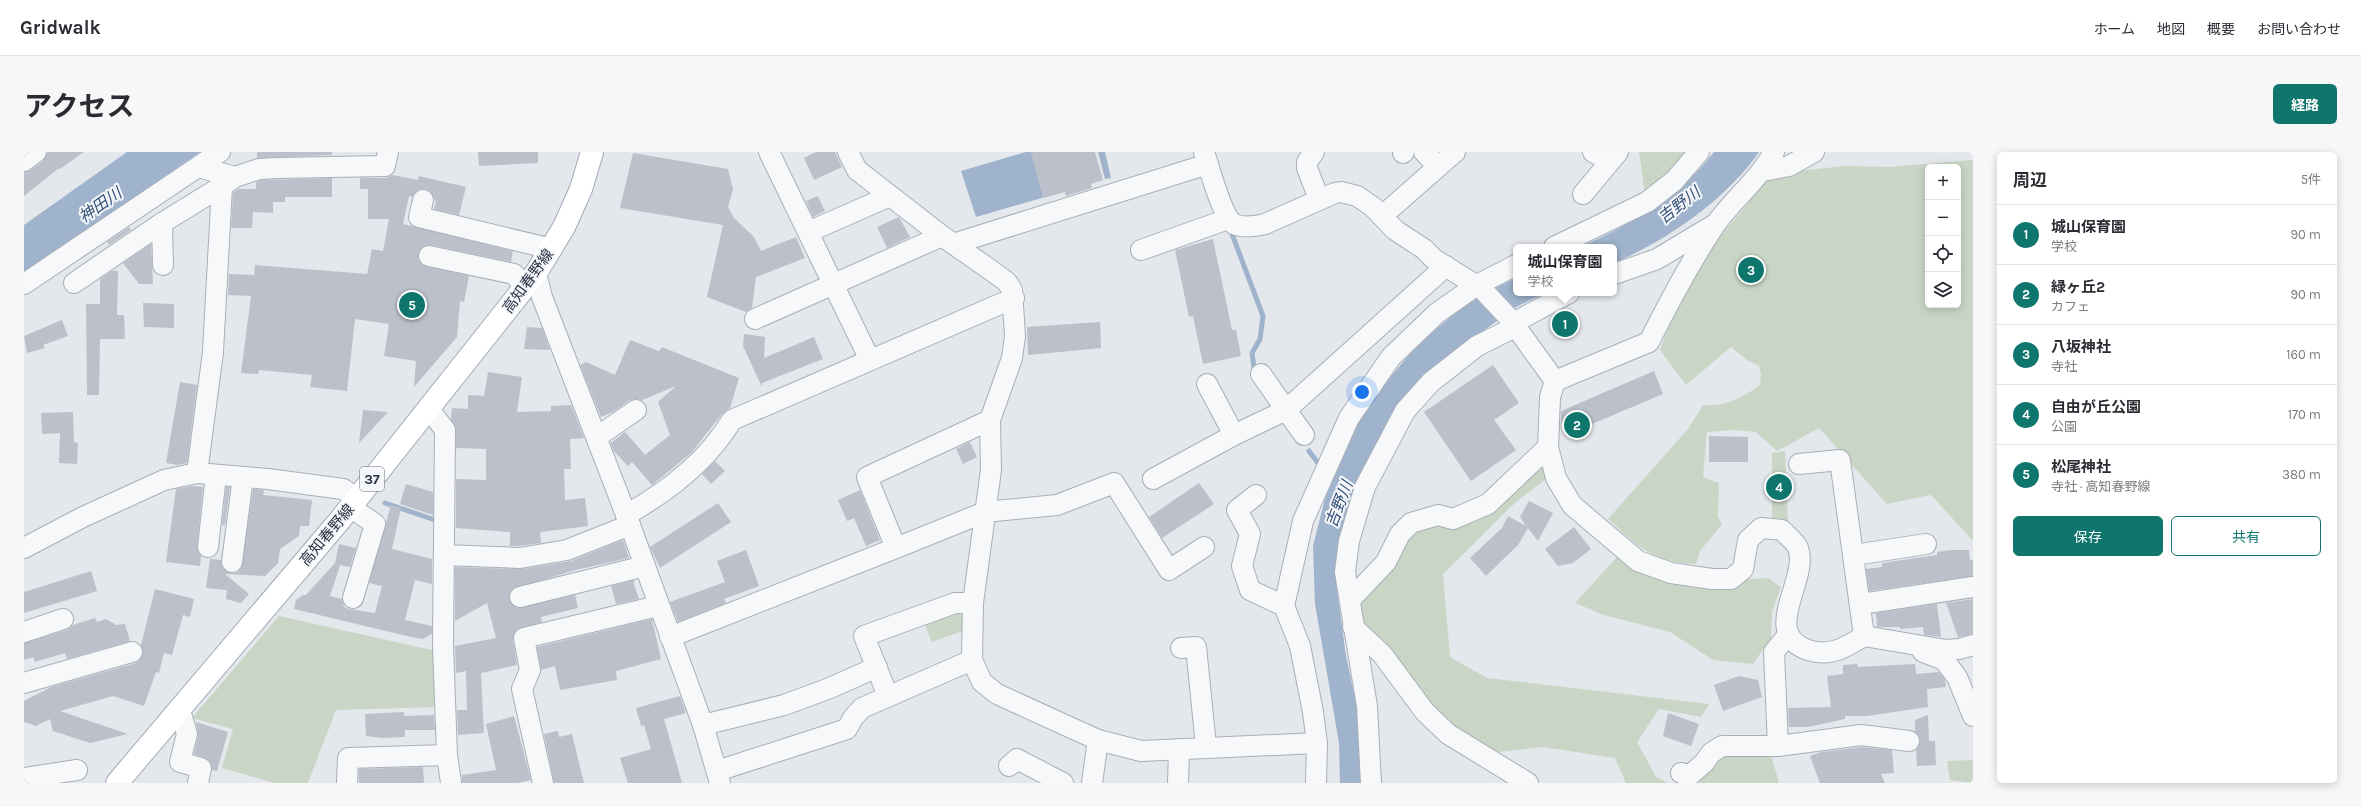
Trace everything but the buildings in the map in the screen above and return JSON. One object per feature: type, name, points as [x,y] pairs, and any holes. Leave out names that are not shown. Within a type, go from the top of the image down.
[{"type":"main road","name":"高知春野線","points":[[117,783],[354,502],[530,280],[552,249],[564,228],[581,190],[592,152]]},
{"type":"street","points":[[24,284],[58,259],[220,152]]},
{"type":"street","points":[[74,283],[162,223],[244,173],[265,169],[385,166],[388,152]]},
{"type":"street","points":[[769,152],[870,360]]},
{"type":"street","points":[[848,152],[857,170],[948,240],[1007,282],[1014,298],[1015,336],[1012,358],[990,420],[991,470],[972,603],[972,660],[982,682],[997,694],[1098,740],[1141,751],[1206,746],[1317,743]]},
{"type":"street","points":[[1314,152],[1307,162],[1307,168],[1319,200]]},
{"type":"street","points":[[1424,152],[1438,167]]},
{"type":"street","points":[[1382,216],[1455,152]]},
{"type":"street","points":[[1560,244],[1647,202],[1674,181],[1699,152]]},
{"type":"street","points":[[1555,381],[1649,342],[1671,299],[1716,224],[1763,171],[1774,152]]},
{"type":"street","points":[[1763,171],[1789,166],[1814,152]]},
{"type":"street","points":[[1584,194],[1607,155]]},
{"type":"street","points":[[755,319],[948,240],[1206,158],[1228,219],[1234,224],[1265,224],[1341,192],[1352,194],[1382,216],[1395,230],[1479,287],[1512,323],[1555,381]]},
{"type":"street","points":[[198,167],[228,182]]},
{"type":"street","points":[[208,547],[204,472],[228,182]]},
{"type":"street","points":[[808,232],[890,196]]},
{"type":"street","points":[[423,200],[419,217],[552,249]]},
{"type":"street","points":[[1140,250],[1228,219]]},
{"type":"street","points":[[162,223],[163,265]]},
{"type":"street","points":[[1617,273],[1657,259],[1716,224]]},
{"type":"street","points":[[429,256],[514,274],[530,280],[542,297],[597,437],[645,566],[658,606],[703,725],[719,777],[846,729],[862,708],[972,660]]},
{"type":"street","points":[[1153,479],[1234,435],[1286,410],[1446,266]]},
{"type":"street","points":[[1316,783],[1317,743],[1300,646],[1284,606],[1303,521],[1348,418],[1391,357],[1437,313],[1513,267]]},
{"type":"street","points":[[1371,783],[1367,706],[1353,627],[1351,599],[1345,572],[1349,541],[1365,487],[1406,411],[1431,382],[1477,346],[1512,323],[1563,296]]},
{"type":"street","points":[[444,555],[526,557],[567,550],[628,520],[642,506],[705,458],[732,420],[1014,298]]},
{"type":"street","points":[[1261,374],[1304,434]]},
{"type":"street","points":[[1555,381],[1550,397],[1548,447],[1556,478],[1572,505],[1638,561],[1671,573],[1712,579],[1731,579],[1743,569],[1748,540],[1761,528],[1782,530],[1798,548],[1799,574],[1789,599],[1786,628],[1788,635],[1801,647],[1819,653],[1840,651],[1864,636],[1946,650],[1960,649],[1973,645]]},
{"type":"street","points":[[1208,384],[1234,435]]},
{"type":"street","points":[[428,408],[445,430],[443,645],[447,755],[451,783]]},
{"type":"street","points":[[597,437],[636,410]]},
{"type":"street","points":[[896,548],[867,477],[990,420]]},
{"type":"street","points":[[1351,599],[1386,562],[1400,534],[1411,522],[1438,515],[1453,519],[1488,504],[1548,447]]},
{"type":"street","points":[[1799,464],[1840,460],[1861,604],[1864,636]]},
{"type":"street","points":[[24,548],[83,517],[164,480],[204,472],[343,490],[375,524],[353,598]]},
{"type":"street","points":[[232,562],[243,477]]},
{"type":"street","points":[[670,637],[985,512],[1057,505],[1114,483],[1169,570],[1204,547]]},
{"type":"street","points":[[1256,495],[1237,510],[1250,534],[1242,566],[1250,590],[1284,606]]},
{"type":"street","points":[[1854,555],[1926,544]]},
{"type":"street","points":[[520,597],[645,566]]},
{"type":"street","points":[[1861,604],[1973,587]]},
{"type":"street","points":[[888,696],[864,636],[955,603],[972,603]]},
{"type":"street","points":[[543,783],[522,689],[530,670],[524,638],[658,606]]},
{"type":"street","points":[[24,632],[63,618]]},
{"type":"street","points":[[1353,627],[1382,654],[1425,712],[1448,734],[1526,783]]},
{"type":"street","points":[[1778,746],[1774,652],[1788,635]]},
{"type":"street","points":[[1901,643],[1944,660],[1957,677],[1973,716]]},
{"type":"street","points":[[1181,648],[1196,647],[1206,746]]},
{"type":"street","points":[[24,684],[132,652]]},
{"type":"street","points":[[703,725],[784,705],[830,688],[877,667]]},
{"type":"street","points":[[180,710],[187,734],[180,762],[201,768],[198,783]]},
{"type":"street","points":[[1681,773],[1690,774],[1704,763],[1711,753],[1722,746],[1778,746],[1861,735],[1909,741]]},
{"type":"street","points":[[1092,783],[1098,740]]},
{"type":"street","points":[[1178,783],[1179,749]]},
{"type":"street","points":[[347,783],[348,758],[447,755]]},
{"type":"street","points":[[1008,766],[1017,759],[1063,783]]},
{"type":"street","points":[[24,778],[77,770]]},
{"type":"green space","points":[[1639,152],[1694,152],[1645,195]]},
{"type":"green space","points":[[1973,160],[1973,541],[1931,495],[1887,504],[1819,428],[1777,451],[1756,432],[1735,430],[1707,432],[1703,477],[1719,483],[1718,517],[1722,524],[1700,551],[1696,564],[1681,563],[1657,556],[1638,545],[1608,519],[1688,429],[1703,405],[1719,405],[1740,398],[1760,385],[1761,373],[1759,366],[1747,360],[1731,347],[1686,385],[1660,350],[1674,310],[1694,269],[1772,174],[1844,166],[1890,167],[1925,164],[1925,308],[1961,308],[1961,164],[1926,164]]},
{"type":"green space","points":[[1785,451],[1788,523],[1772,522],[1772,453]]},
{"type":"green space","points":[[1545,454],[1546,479],[1517,501],[1443,574],[1450,657],[1487,678],[1709,704],[1701,717],[1659,709],[1637,742],[1656,777],[1668,783],[1626,783],[1615,758],[1543,747],[1498,752],[1436,714],[1361,624],[1358,600],[1414,526],[1452,524]]},
{"type":"green space","points":[[1618,556],[1647,573],[1709,589],[1740,580],[1768,578],[1781,587],[1772,612],[1771,638],[1753,664],[1713,660],[1670,632],[1604,615],[1575,603]]},
{"type":"green space","points":[[957,610],[963,617],[965,630],[932,642],[923,620]]},
{"type":"green space","points":[[279,616],[436,651],[438,707],[336,710],[308,783],[275,783],[222,768],[233,729],[192,718]]},
{"type":"green space","points":[[1770,751],[1779,783],[1682,783],[1723,754]]},
{"type":"green space","points":[[1973,760],[1973,783],[1950,780],[1947,761]]},
{"type":"water","name":"神田川","points":[[127,152],[200,152],[24,274],[24,225]]},
{"type":"water","points":[[1026,152],[1040,152],[1052,195],[976,217],[961,171]]},
{"type":"water","points":[[1098,152],[1105,152],[1111,178],[1105,179]]},
{"type":"water","name":"吉野川","points":[[1714,152],[1759,152],[1746,169],[1713,202],[1674,231],[1634,254],[1617,262],[1617,244],[1587,244],[1654,208],[1700,169]]},
{"type":"water","name":"吉野川","points":[[1513,279],[1513,296],[1539,296],[1514,308],[1421,378],[1341,535],[1336,582],[1346,656],[1359,717],[1361,783],[1340,783],[1339,743],[1315,604],[1313,546],[1327,491],[1364,409],[1417,345],[1472,299]]},
{"type":"waterway","points":[[1232,234],[1263,316],[1260,339],[1252,353],[1255,375]]},
{"type":"waterway","points":[[1309,451],[1321,467]]},
{"type":"waterway","points":[[385,503],[438,521]]},
{"type":"place","name":"八坂神社","points":[[1751,270]]},
{"type":"place","name":"松尾神社","points":[[412,305]]},
{"type":"place","name":"城山保育園","points":[[1565,324]]},
{"type":"place","name":"緑ヶ丘2","points":[[1577,425]]},
{"type":"place","name":"自由が丘公園","points":[[1779,487]]}]
